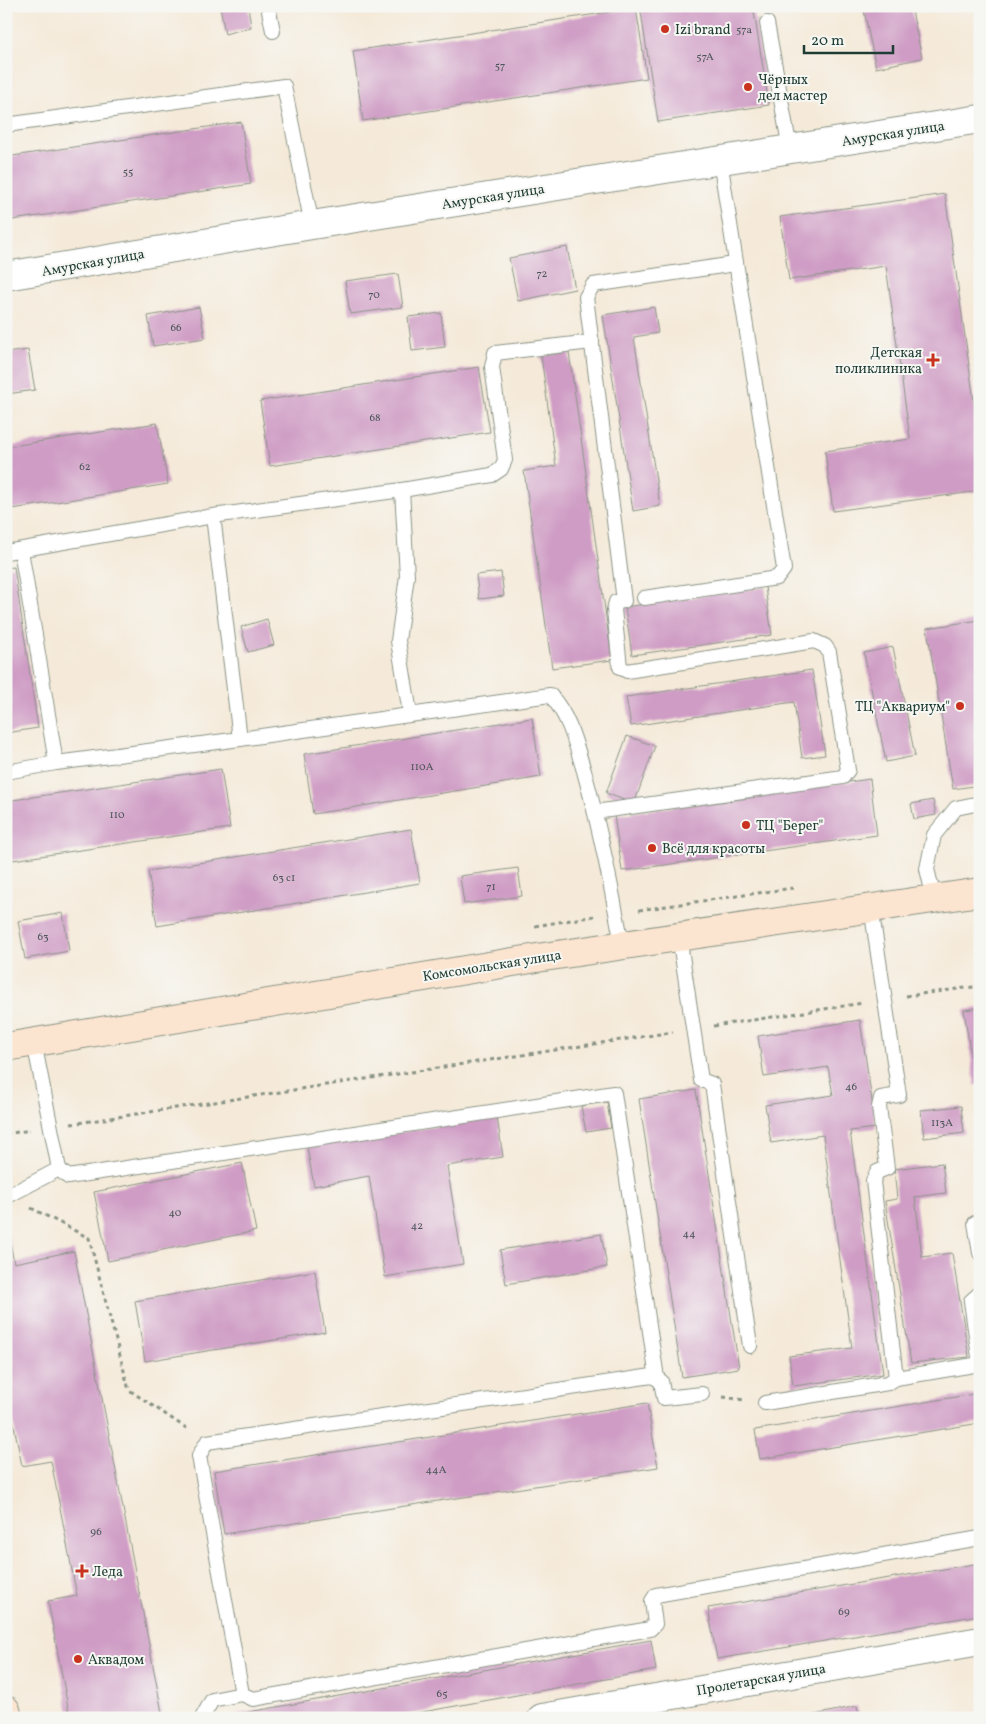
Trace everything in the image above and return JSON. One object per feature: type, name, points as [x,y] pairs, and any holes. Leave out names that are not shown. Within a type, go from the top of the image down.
[{"type":"main road","name":"Комсомольская улица","points":[[6,1047],[622,944],[980,892]]},
{"type":"main road","points":[[6,1710],[8,1718]]},
{"type":"street","name":"Амурская улица","points":[[6,276],[312,225],[980,119]]},
{"type":"street","name":"Пролетарская улица","points":[[542,1718],[980,1641]]},
{"type":"lane","points":[[268,6],[273,32]]},
{"type":"lane","points":[[767,23],[790,149]]},
{"type":"lane","points":[[6,125],[284,86],[312,225]]},
{"type":"lane","points":[[644,598],[777,578],[784,569],[720,160]]},
{"type":"lane","points":[[595,812],[844,777],[848,770],[830,652],[825,646],[814,641],[627,671],[620,667],[614,610],[616,602],[624,601],[586,297],[593,285],[736,264]]},
{"type":"lane","points":[[6,552],[213,516],[402,490],[492,475],[500,469],[505,460],[492,367],[495,353],[592,342]]},
{"type":"lane","points":[[402,490],[406,576],[398,624],[398,641],[410,713]]},
{"type":"lane","points":[[213,516],[240,740]]},
{"type":"lane","points":[[21,550],[56,763]]},
{"type":"lane","points":[[6,772],[56,763],[240,740],[410,713],[550,694],[556,702],[574,740],[595,812],[622,944]]},
{"type":"lane","points":[[934,898],[927,869],[934,835],[956,808],[980,803]]},
{"type":"lane","points":[[871,907],[898,1095],[881,1098],[879,1107],[887,1168],[877,1172],[874,1181],[896,1378]]},
{"type":"lane","points":[[679,936],[701,1080],[712,1084],[750,1346]]},
{"type":"lane","points":[[34,1042],[59,1169],[68,1177],[614,1094],[657,1378],[661,1381],[664,1398],[702,1394]]},
{"type":"lane","points":[[7,1197],[59,1169]]},
{"type":"lane","points":[[975,1223],[980,1253]]},
{"type":"lane","points":[[766,1404],[888,1383],[896,1378],[980,1364],[971,1301],[980,1293]]},
{"type":"lane","points":[[242,1694],[199,1456],[207,1442],[642,1378],[657,1378]]},
{"type":"lane","points":[[202,1718],[212,1700],[242,1694],[253,1699],[650,1629],[655,1624],[652,1601],[656,1595],[980,1538]]},
{"type":"path","points":[[616,913],[800,887]]},
{"type":"path","points":[[6,1134],[980,986]]},
{"type":"path","points":[[7,1197],[89,1238],[129,1390],[207,1442]]},
{"type":"path","points":[[702,1394],[766,1404]]},
{"type":"building","points":[[220,6],[248,6],[251,27],[225,34]]},
{"type":"building","points":[[640,6],[753,6],[769,105],[658,122]]},
{"type":"building","points":[[863,6],[911,6],[922,58],[876,68]]},
{"type":"building","points":[[636,8],[647,78],[363,121],[353,51]]},
{"type":"building","points":[[241,122],[251,184],[6,221],[6,157]]},
{"type":"building","name":"Детская поликлиника","points":[[945,194],[980,444],[980,491],[833,511],[825,451],[910,439],[886,266],[789,280],[780,217]]},
{"type":"building","points":[[567,247],[575,289],[518,301],[509,258]]},
{"type":"building","points":[[398,274],[403,307],[350,314],[345,281]]},
{"type":"building","points":[[199,307],[205,338],[153,346],[148,316]]},
{"type":"building","points":[[654,307],[658,333],[634,337],[660,506],[633,511],[603,315]]},
{"type":"building","points":[[441,313],[445,347],[412,351],[408,317]]},
{"type":"building","points":[[28,350],[35,390],[7,394],[6,353]]},
{"type":"building","points":[[569,352],[612,660],[552,668],[524,471],[556,466],[541,356]]},
{"type":"building","points":[[479,367],[490,432],[270,466],[260,401]]},
{"type":"building","points":[[157,423],[168,484],[6,510],[6,447]]},
{"type":"building","points":[[14,567],[38,728],[6,733],[6,568]]},
{"type":"building","points":[[501,572],[504,596],[479,599],[476,575]]},
{"type":"building","points":[[765,587],[772,635],[632,655],[625,607]]},
{"type":"building","points":[[267,619],[274,645],[248,652],[241,627]]},
{"type":"building","name":"ТЦ \"Аквариум\"","points":[[980,620],[980,785],[953,789],[927,628]]},
{"type":"building","points":[[893,647],[915,756],[886,762],[864,653]]},
{"type":"building","points":[[812,670],[825,755],[802,758],[794,702],[631,726],[626,697]]},
{"type":"building","points":[[532,718],[541,777],[313,814],[304,754]]},
{"type":"building","points":[[627,736],[655,746],[634,804],[606,793]]},
{"type":"building","points":[[221,769],[230,828],[6,861],[6,801]]},
{"type":"building","name":"ТЦ \"Берег\"","points":[[870,779],[877,835],[622,871],[614,815]]},
{"type":"building","points":[[933,800],[936,815],[914,819],[911,804]]},
{"type":"building","points":[[411,829],[420,883],[157,926],[148,871]]},
{"type":"building","points":[[518,868],[522,896],[464,904],[460,876]]},
{"type":"building","points":[[63,913],[69,951],[25,959],[18,921]]},
{"type":"building","points":[[980,1008],[980,1084],[975,1085],[964,1010]]},
{"type":"building","points":[[860,1020],[876,1128],[850,1131],[883,1374],[793,1386],[789,1356],[852,1348],[823,1135],[771,1143],[765,1105],[833,1095],[828,1067],[764,1077],[758,1036]]},
{"type":"building","points":[[696,1090],[739,1368],[682,1377],[639,1099]]},
{"type":"building","points":[[607,1102],[611,1128],[586,1132],[581,1106]]},
{"type":"building","points":[[961,1106],[964,1133],[924,1138],[921,1110]]},
{"type":"building","points":[[497,1117],[503,1157],[447,1166],[463,1264],[385,1277],[369,1176],[314,1186],[307,1147]]},
{"type":"building","points":[[242,1163],[256,1231],[108,1261],[94,1192]]},
{"type":"building","points":[[942,1163],[946,1193],[915,1197],[922,1257],[952,1253],[969,1357],[911,1363],[885,1201],[897,1199],[894,1169]]},
{"type":"building","points":[[601,1234],[607,1267],[506,1284],[500,1250]]},
{"type":"building","points":[[9,1237],[14,1263],[74,1251],[163,1718],[70,1718],[48,1601],[77,1596],[51,1461],[22,1466],[6,1385],[6,1238]]},
{"type":"building","points":[[315,1271],[325,1332],[145,1361],[135,1301]]},
{"type":"building","points":[[980,1393],[980,1423],[760,1459],[755,1430]]},
{"type":"building","points":[[647,1403],[658,1467],[224,1534],[214,1471]]},
{"type":"building","points":[[980,1563],[980,1615],[717,1659],[708,1608]]},
{"type":"building","points":[[651,1640],[656,1670],[389,1718],[227,1718],[227,1716]]},
{"type":"building","points":[[857,1706],[860,1718],[805,1718],[805,1717]]},
{"type":"place","name":"Izi brand","points":[[665,29]]},
{"type":"place","name":"Чёрных дел мастер","points":[[748,87]]},
{"type":"place","name":"Детская поликлиника","points":[[933,360]]},
{"type":"place","name":"ТЦ \"Аквариум\"","points":[[960,706]]},
{"type":"place","name":"ТЦ \"Берег\"","points":[[746,825]]},
{"type":"place","name":"Всё для красоты","points":[[652,848]]},
{"type":"place","name":"Леда","points":[[82,1571]]},
{"type":"place","name":"Аквадом","points":[[78,1659]]}]
